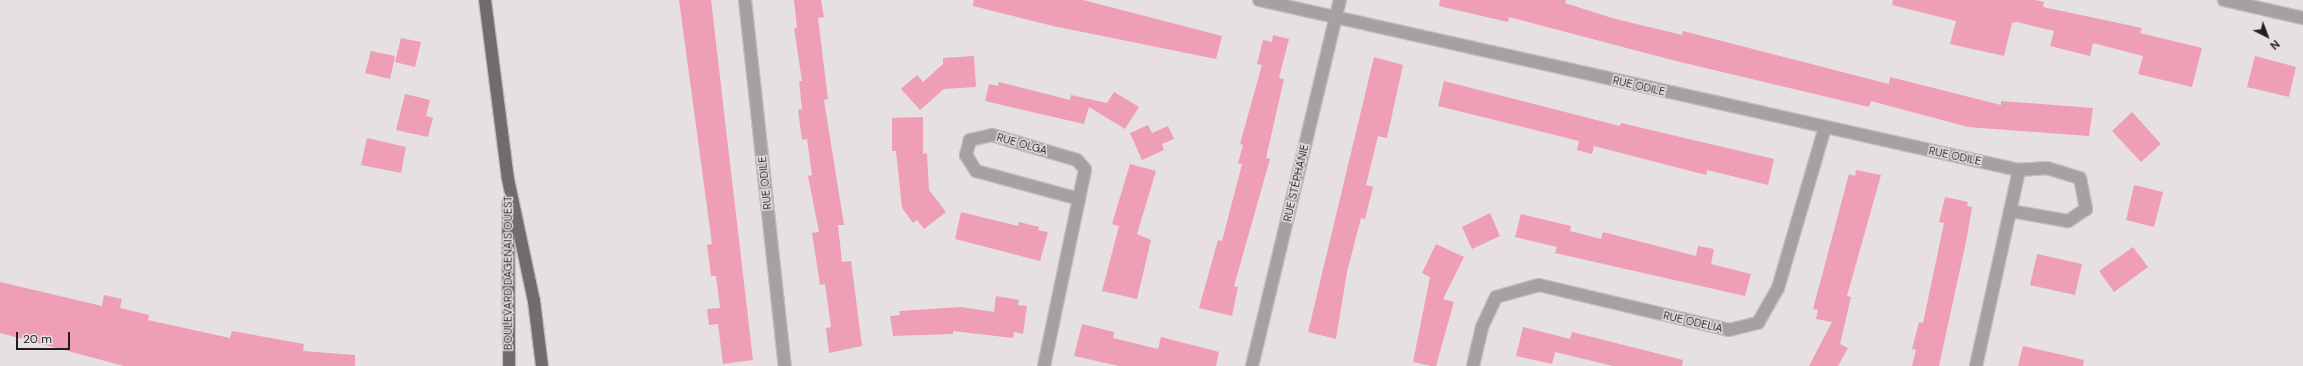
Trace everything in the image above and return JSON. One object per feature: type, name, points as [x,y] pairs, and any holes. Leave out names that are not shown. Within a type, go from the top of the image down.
[{"type":"main road","name":"BOULEVARD DAGENAIS OUEST","points":[[486,0],[508,180],[534,301],[542,366]]},
{"type":"main road","name":"BOULEVARD DAGENAIS OUEST","points":[[508,180],[509,366]]},
{"type":"street","name":"RUE ODILE","points":[[745,0],[785,366]]},
{"type":"street","name":"RUE ODILE","points":[[1259,0],[2019,170],[2047,168],[2080,178],[2086,209],[2068,221],[2010,212]]},
{"type":"street","name":"RUE STÉPHANIE","points":[[1252,366],[1340,0]]},
{"type":"street","points":[[2224,0],[2303,18]]},
{"type":"street","name":"RUE ODELIA","points":[[1473,366],[1482,327],[1496,297],[1539,285],[1729,330],[1758,323],[1778,288],[1824,127]]},
{"type":"street","name":"RUE OLGA","points":[[1044,366],[1086,169],[1077,160],[992,135],[970,140],[966,155],[976,171],[1079,199]]},
{"type":"street","points":[[1976,366],[2019,170]]},
{"type":"building","points":[[679,0],[711,0],[753,360],[723,364],[718,324],[709,325],[707,309],[720,308],[716,276],[711,276],[707,245],[712,244]]},
{"type":"building","points":[[794,0],[821,0],[824,17],[818,18],[828,99],[824,100],[844,225],[838,225],[842,262],[851,261],[862,346],[829,353],[826,328],[831,327],[825,284],[820,285],[812,233],[819,232],[808,176],[812,175],[807,139],[802,140],[798,110],[802,109],[799,81],[802,81],[794,28],[797,28]]},
{"type":"building","points":[[974,0],[1083,0],[1222,36],[1216,59],[1053,26],[973,6]]},
{"type":"building","points":[[1440,0],[1566,0],[1565,3],[1612,18],[1682,35],[1683,31],[1889,84],[1890,77],[2001,105],[2001,101],[2093,108],[2089,136],[1968,127],[1871,101],[1869,107],[1676,61],[1509,17],[1508,22],[1439,6]]},
{"type":"building","points":[[1893,0],[2035,0],[2044,2],[2043,7],[2142,28],[2140,33],[2202,48],[2192,87],[2138,74],[2143,56],[2093,43],[2090,56],[2050,46],[2054,31],[2017,22],[2012,23],[2004,56],[1950,44],[1956,21],[1892,5]]},
{"type":"building","points":[[1273,35],[1289,39],[1279,78],[1284,79],[1266,158],[1270,159],[1234,286],[1238,287],[1232,316],[1199,308],[1218,240],[1222,241],[1242,164],[1238,163],[1243,145],[1240,144],[1262,65],[1257,64],[1263,40],[1272,42]]},
{"type":"building","points":[[401,38],[421,42],[415,67],[395,62]]},
{"type":"building","points":[[371,51],[395,56],[390,79],[365,73]]},
{"type":"building","points":[[974,56],[976,87],[944,89],[920,110],[901,89],[917,75],[923,82],[943,64],[943,58]]},
{"type":"building","points":[[2255,56],[2296,67],[2289,97],[2247,87]]},
{"type":"building","points":[[1374,57],[1403,65],[1387,138],[1378,136],[1366,185],[1373,187],[1365,219],[1361,218],[1347,272],[1336,339],[1308,332]]},
{"type":"building","points":[[1444,81],[1620,126],[1621,123],[1774,159],[1768,185],[1707,170],[1706,175],[1594,146],[1592,154],[1577,150],[1579,141],[1438,106]]},
{"type":"building","points":[[999,82],[1070,100],[1071,95],[1107,103],[1114,92],[1139,107],[1125,129],[1089,107],[1084,124],[985,101],[989,84],[998,86]]},
{"type":"building","points":[[405,94],[430,100],[426,116],[433,118],[428,137],[396,130]]},
{"type":"building","points":[[2132,112],[2161,144],[2141,162],[2112,131]]},
{"type":"building","points":[[923,117],[923,154],[927,153],[929,190],[946,212],[924,229],[917,220],[913,223],[902,208],[896,151],[892,151],[892,118]]},
{"type":"building","points":[[1148,125],[1152,133],[1168,126],[1174,139],[1162,144],[1164,150],[1142,160],[1130,133]]},
{"type":"building","points":[[367,138],[406,147],[401,173],[361,165]]},
{"type":"building","points":[[1130,164],[1156,171],[1137,234],[1151,240],[1137,299],[1102,291],[1119,226],[1112,224]]},
{"type":"building","points":[[1856,170],[1881,175],[1847,296],[1851,297],[1840,344],[1848,348],[1838,366],[1809,366],[1832,322],[1816,319],[1818,310],[1813,309],[1849,174],[1855,176]]},
{"type":"building","points":[[2134,185],[2163,192],[2154,227],[2126,220]]},
{"type":"building","points":[[1945,197],[1968,202],[1967,206],[1972,207],[1967,237],[1939,366],[1912,366],[1916,350],[1912,349],[1919,322],[1923,323],[1944,223],[1939,222]]},
{"type":"building","points":[[961,212],[1018,226],[1019,222],[1039,227],[1038,230],[1048,232],[1040,261],[955,239]]},
{"type":"building","points":[[1490,213],[1500,236],[1472,249],[1462,227]]},
{"type":"building","points":[[1521,214],[1571,226],[1570,231],[1601,239],[1603,232],[1696,256],[1698,246],[1714,249],[1711,264],[1751,274],[1745,296],[1555,253],[1557,247],[1515,237]]},
{"type":"building","points":[[1436,244],[1464,257],[1443,299],[1454,302],[1436,366],[1431,366],[1413,362],[1430,277],[1422,273]]},
{"type":"building","points":[[2133,247],[2148,267],[2114,292],[2099,271]]},
{"type":"building","points":[[2037,254],[2082,264],[2075,295],[2030,285]]},
{"type":"building","points":[[0,282],[102,306],[104,295],[122,299],[120,308],[149,315],[148,320],[230,338],[232,331],[304,344],[303,351],[355,355],[355,366],[124,366],[0,333]]},
{"type":"building","points":[[996,296],[1019,300],[1018,305],[1027,306],[1023,334],[1014,332],[1013,338],[953,331],[953,334],[893,336],[890,316],[900,315],[899,311],[961,307],[994,312]]},
{"type":"building","points":[[1082,324],[1114,332],[1113,338],[1158,349],[1161,337],[1219,352],[1216,366],[1119,366],[1074,356]]},
{"type":"building","points":[[1523,327],[1570,339],[1572,332],[1683,360],[1682,366],[1613,366],[1555,352],[1552,364],[1516,356]]},
{"type":"building","points":[[2023,346],[2084,360],[2083,366],[2018,366]]}]
